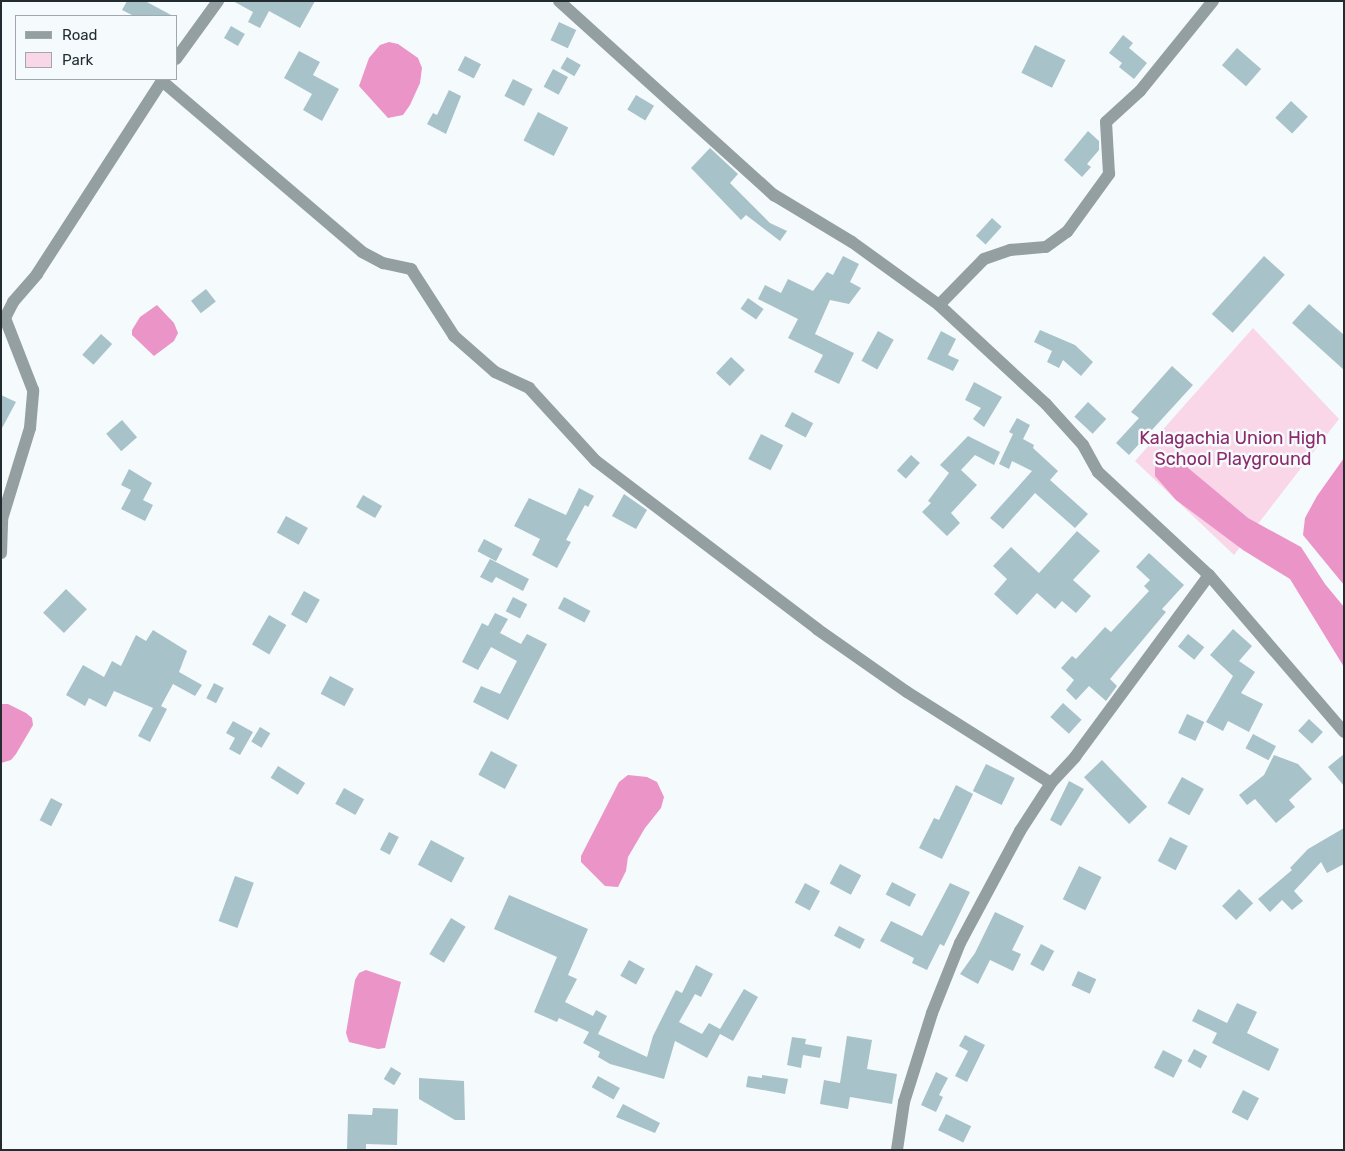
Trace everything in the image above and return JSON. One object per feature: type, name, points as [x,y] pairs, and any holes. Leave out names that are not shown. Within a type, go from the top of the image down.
[{"type":"street","points":[[178,56],[218,1]]},
{"type":"street","points":[[559,1],[774,195],[852,242],[939,305],[1046,404],[1083,445],[1098,472],[1209,575],[1344,732]]},
{"type":"street","points":[[939,305],[984,259],[1010,250],[1046,247],[1066,232],[1108,174],[1106,122],[1140,91],[1213,1]]},
{"type":"street","points":[[1,553],[2,519],[30,428],[32,390],[3,318],[13,302],[37,274],[163,80],[362,252],[383,263],[411,269],[454,336],[495,372],[529,388],[596,461],[817,629],[907,692],[1051,783]]},
{"type":"street","points":[[897,1150],[904,1102],[932,1013],[960,943],[1020,831],[1051,783],[1075,757],[1209,575]]},
{"type":"green space","name":"Kalagachia Union High School Playground","points":[[1253,328],[1339,419],[1234,555],[1135,461]]},
{"type":"shaded area","points":[[389,42],[398,44],[418,58],[422,68],[420,83],[410,105],[403,115],[388,118],[359,86],[369,58],[380,45]]},
{"type":"shaded area","points":[[157,305],[174,323],[178,333],[174,341],[154,356],[132,335],[132,330],[140,317]]},
{"type":"shaded area","points":[[1344,458],[1344,585],[1303,535],[1305,518],[1317,496]]},
{"type":"shaded area","points":[[1162,461],[1187,467],[1248,518],[1301,547],[1325,584],[1344,607],[1344,667],[1290,579],[1243,550],[1176,500],[1155,476],[1155,462]]},
{"type":"shaded area","points":[[1,704],[8,704],[26,713],[32,718],[33,725],[11,760],[1,763]]},
{"type":"shaded area","points":[[628,775],[647,777],[657,782],[664,797],[661,808],[645,828],[628,857],[626,871],[618,887],[605,886],[581,862],[581,856],[619,782]]},
{"type":"shaded area","points":[[366,970],[401,982],[385,1048],[378,1049],[349,1042],[346,1033],[355,980],[359,973]]},
{"type":"building","points":[[127,1],[145,1],[171,15],[132,15],[122,10]]},
{"type":"building","points":[[233,1],[315,1],[300,28],[269,11],[260,28],[248,22],[253,12]]},
{"type":"building","points":[[559,22],[576,30],[568,48],[551,40]]},
{"type":"building","points":[[231,26],[245,34],[238,46],[224,38]]},
{"type":"building","points":[[1123,35],[1133,43],[1129,48],[1147,63],[1134,79],[1119,67],[1122,63],[1109,53]]},
{"type":"building","points":[[1035,45],[1066,60],[1052,88],[1021,73]]},
{"type":"building","points":[[1237,48],[1261,69],[1246,86],[1222,65]]},
{"type":"building","points":[[299,51],[320,62],[313,75],[339,89],[322,121],[303,110],[312,94],[284,78]]},
{"type":"building","points":[[465,56],[481,64],[474,78],[458,70]]},
{"type":"building","points":[[567,57],[581,65],[574,76],[560,68]]},
{"type":"building","points":[[553,69],[568,77],[559,95],[544,87]]},
{"type":"building","points":[[513,79],[533,89],[524,106],[504,96]]},
{"type":"building","points":[[449,90],[461,96],[446,134],[427,124],[433,113],[437,115]]},
{"type":"building","points":[[636,95],[654,106],[645,120],[627,110]]},
{"type":"building","points":[[1291,101],[1308,117],[1292,134],[1275,118]]},
{"type":"building","points":[[538,112],[568,127],[554,156],[523,141]]},
{"type":"building","points":[[1088,131],[1099,141],[1099,150],[1087,164],[1091,167],[1082,177],[1064,160]]},
{"type":"building","points":[[710,148],[738,174],[730,183],[770,223],[787,231],[780,241],[746,215],[741,220],[691,168]]},
{"type":"building","points":[[992,218],[1002,227],[986,245],[976,236]]},
{"type":"building","points":[[843,256],[859,264],[850,282],[861,288],[849,304],[830,300],[815,334],[854,353],[839,384],[814,372],[823,355],[788,338],[798,319],[758,299],[765,285],[781,293],[788,279],[813,291],[827,272],[833,275]]},
{"type":"building","points":[[1264,256],[1285,275],[1233,333],[1212,314]]},
{"type":"building","points":[[206,289],[216,302],[201,313],[191,301]]},
{"type":"building","points":[[748,298],[764,309],[756,320],[741,309]]},
{"type":"building","points":[[1309,304],[1344,335],[1344,370],[1292,323]]},
{"type":"building","points":[[1040,330],[1075,345],[1093,362],[1081,376],[1063,360],[1059,368],[1047,362],[1052,351],[1034,342]]},
{"type":"building","points":[[878,331],[894,340],[877,369],[862,361]]},
{"type":"building","points":[[941,331],[956,339],[948,355],[959,360],[953,371],[927,359]]},
{"type":"building","points":[[101,334],[112,344],[93,365],[82,355]]},
{"type":"building","points":[[731,357],[745,370],[730,386],[716,373]]},
{"type":"building","points":[[1172,366],[1193,385],[1129,455],[1116,443],[1139,418],[1131,412]]},
{"type":"building","points":[[974,382],[1002,397],[984,427],[973,419],[981,408],[965,400]]},
{"type":"building","points":[[1,395],[16,402],[1,430]]},
{"type":"building","points":[[1088,402],[1106,419],[1093,434],[1074,417]]},
{"type":"building","points":[[792,412],[813,423],[806,437],[784,426]]},
{"type":"building","points":[[1017,418],[1030,425],[1023,439],[1034,445],[1033,448],[1058,471],[1050,480],[1088,514],[1075,528],[1035,493],[1003,529],[990,518],[1032,471],[1012,461],[1009,469],[999,464],[1013,434],[1009,432]]},
{"type":"building","points":[[122,420],[137,437],[121,451],[106,434]]},
{"type":"building","points":[[761,434],[783,445],[771,470],[748,459]]},
{"type":"building","points":[[968,436],[1000,452],[994,465],[975,455],[961,470],[977,485],[951,513],[960,523],[947,536],[922,512],[931,503],[928,501],[949,473],[940,465]]},
{"type":"building","points":[[911,455],[920,463],[906,479],[897,471]]},
{"type":"building","points":[[129,469],[152,483],[143,500],[153,505],[145,521],[121,509],[131,490],[121,485]]},
{"type":"building","points":[[579,488],[594,496],[588,507],[585,505],[566,540],[571,542],[557,568],[532,555],[540,539],[514,526],[529,498],[566,515]]},
{"type":"building","points":[[624,494],[647,510],[636,529],[612,516]]},
{"type":"building","points":[[363,495],[382,506],[375,518],[356,507]]},
{"type":"building","points":[[286,516],[308,528],[299,545],[277,533]]},
{"type":"building","points":[[1077,531],[1100,551],[1073,580],[1091,596],[1076,613],[1062,601],[1055,609],[1037,593],[1017,615],[994,594],[1007,579],[993,566],[1011,547],[1039,573]]},
{"type":"building","points":[[484,539],[503,549],[496,561],[477,551]]},
{"type":"building","points":[[1149,553],[1184,585],[1162,609],[1166,612],[1110,679],[1117,686],[1106,701],[1089,686],[1076,700],[1066,690],[1074,680],[1061,668],[1072,656],[1076,659],[1105,627],[1111,632],[1149,591],[1144,586],[1150,580],[1136,567]]},
{"type":"building","points":[[490,559],[529,579],[523,591],[496,577],[492,583],[480,577]]},
{"type":"building","points":[[66,589],[87,609],[64,633],[43,613]]},
{"type":"building","points":[[304,591],[320,600],[307,623],[291,615]]},
{"type":"building","points":[[513,597],[527,604],[520,619],[506,611]]},
{"type":"building","points":[[564,597],[590,611],[584,623],[558,608]]},
{"type":"building","points":[[495,613],[508,619],[500,633],[521,644],[527,634],[547,644],[508,720],[473,702],[481,686],[500,694],[517,661],[491,647],[478,670],[462,662],[482,623],[488,626]]},
{"type":"building","points":[[269,615],[286,625],[269,654],[252,644]]},
{"type":"building","points":[[1233,629],[1252,646],[1239,661],[1255,672],[1241,693],[1263,704],[1249,732],[1228,721],[1223,731],[1206,722],[1233,676],[1210,655]]},
{"type":"building","points":[[153,630],[187,651],[179,672],[202,685],[195,696],[173,684],[161,706],[167,709],[150,742],[138,736],[153,708],[114,691],[106,707],[89,698],[85,706],[66,695],[83,665],[104,677],[112,661],[121,666],[136,635],[146,641]]},
{"type":"building","points":[[1188,634],[1204,647],[1194,660],[1178,646]]},
{"type":"building","points":[[330,676],[354,689],[344,706],[321,694]]},
{"type":"building","points":[[214,683],[224,688],[216,703],[206,698]]},
{"type":"building","points":[[1063,703],[1082,720],[1069,734],[1050,717]]},
{"type":"building","points":[[1187,714],[1204,722],[1195,741],[1178,733]]},
{"type":"building","points":[[1309,719],[1323,732],[1312,744],[1298,731]]},
{"type":"building","points":[[233,721],[253,732],[240,755],[229,749],[235,738],[226,733]]},
{"type":"building","points":[[260,727],[270,733],[262,748],[251,742]]},
{"type":"building","points":[[1253,734],[1276,746],[1268,760],[1245,748]]},
{"type":"building","points":[[491,751],[517,765],[505,789],[478,775]]},
{"type":"building","points":[[1344,754],[1344,786],[1328,767]]},
{"type":"building","points":[[1274,755],[1298,764],[1312,779],[1289,800],[1295,807],[1276,823],[1255,799],[1247,805],[1239,795],[1264,775]]},
{"type":"building","points":[[1102,760],[1147,807],[1129,824],[1084,777]]},
{"type":"building","points":[[986,764],[1015,778],[1002,805],[973,791]]},
{"type":"building","points":[[278,766],[305,783],[298,795],[271,778]]},
{"type":"building","points":[[1182,777],[1204,789],[1189,815],[1167,803]]},
{"type":"building","points":[[1069,781],[1084,789],[1061,826],[1050,820]]},
{"type":"building","points":[[956,785],[973,794],[942,859],[919,848],[934,818],[939,820]]},
{"type":"building","points":[[344,788],[364,799],[355,815],[335,804]]},
{"type":"building","points":[[51,798],[63,804],[51,826],[40,820]]},
{"type":"building","points":[[1344,828],[1344,864],[1327,873],[1321,862],[1294,891],[1303,901],[1292,910],[1282,900],[1270,912],[1258,899],[1292,870],[1290,868],[1308,849]]},
{"type":"building","points":[[389,832],[399,837],[390,855],[380,850]]},
{"type":"building","points":[[1170,837],[1188,846],[1176,870],[1158,861]]},
{"type":"building","points":[[431,840],[465,858],[451,883],[418,865]]},
{"type":"building","points":[[840,864],[861,875],[851,895],[830,883]]},
{"type":"building","points":[[1079,866],[1101,877],[1085,910],[1063,899]]},
{"type":"building","points":[[235,876],[254,883],[237,928],[219,921]]},
{"type":"building","points":[[892,882],[916,894],[910,907],[886,894]]},
{"type":"building","points":[[805,883],[820,891],[810,910],[795,902]]},
{"type":"building","points":[[950,883],[970,892],[944,946],[940,944],[927,970],[912,963],[914,958],[880,941],[891,921],[922,936]]},
{"type":"building","points":[[1239,889],[1253,903],[1236,920],[1222,906]]},
{"type":"building","points":[[509,895],[588,929],[568,975],[577,979],[565,1002],[593,1016],[596,1010],[607,1016],[598,1034],[647,1057],[653,1036],[676,990],[682,993],[696,965],[713,974],[701,997],[695,994],[679,1022],[702,1034],[709,1023],[720,1029],[744,989],[758,997],[733,1041],[720,1034],[707,1058],[675,1041],[664,1079],[610,1064],[598,1057],[600,1052],[583,1043],[589,1032],[559,1018],[557,1022],[534,1012],[557,957],[494,929]]},
{"type":"building","points":[[995,912],[1024,926],[1012,950],[1021,954],[1013,971],[990,960],[978,984],[960,974],[975,953]]},
{"type":"building","points":[[451,918],[466,927],[444,963],[429,954]]},
{"type":"building","points":[[839,926],[865,939],[860,949],[834,936]]},
{"type":"building","points":[[1041,944],[1054,951],[1043,971],[1030,964]]},
{"type":"building","points":[[629,960],[645,969],[636,984],[620,976]]},
{"type":"building","points":[[1078,971],[1096,979],[1090,994],[1071,986]]},
{"type":"building","points":[[1237,1003],[1257,1012],[1247,1033],[1279,1049],[1269,1071],[1212,1043],[1217,1033],[1192,1021],[1198,1009],[1227,1023]]},
{"type":"building","points":[[965,1035],[985,1045],[967,1082],[955,1076],[968,1051],[959,1046]]},
{"type":"building","points":[[847,1036],[872,1040],[867,1069],[897,1074],[892,1104],[850,1097],[848,1109],[820,1104],[824,1080],[840,1083]]},
{"type":"building","points":[[792,1037],[806,1039],[805,1044],[822,1047],[820,1058],[803,1055],[801,1068],[787,1065]]},
{"type":"building","points":[[1194,1049],[1207,1056],[1201,1068],[1187,1061]]},
{"type":"building","points":[[1163,1050],[1183,1060],[1174,1078],[1154,1068]]},
{"type":"building","points":[[391,1067],[401,1073],[394,1085],[384,1079]]},
{"type":"building","points":[[936,1072],[948,1078],[939,1095],[943,1097],[936,1112],[921,1105]]},
{"type":"building","points":[[762,1075],[788,1079],[785,1094],[746,1087],[748,1076],[762,1078]]},
{"type":"building","points":[[598,1076],[620,1088],[614,1099],[592,1087]]},
{"type":"building","points":[[419,1078],[464,1081],[465,1120],[455,1120],[419,1099]]},
{"type":"building","points":[[1243,1090],[1259,1098],[1248,1120],[1232,1112]]},
{"type":"building","points":[[623,1104],[660,1123],[655,1133],[616,1117]]},
{"type":"building","points":[[373,1108],[398,1109],[397,1145],[366,1144],[366,1150],[347,1150],[348,1114],[372,1115]]},
{"type":"building","points":[[946,1114],[971,1126],[963,1142],[938,1130]]}]
